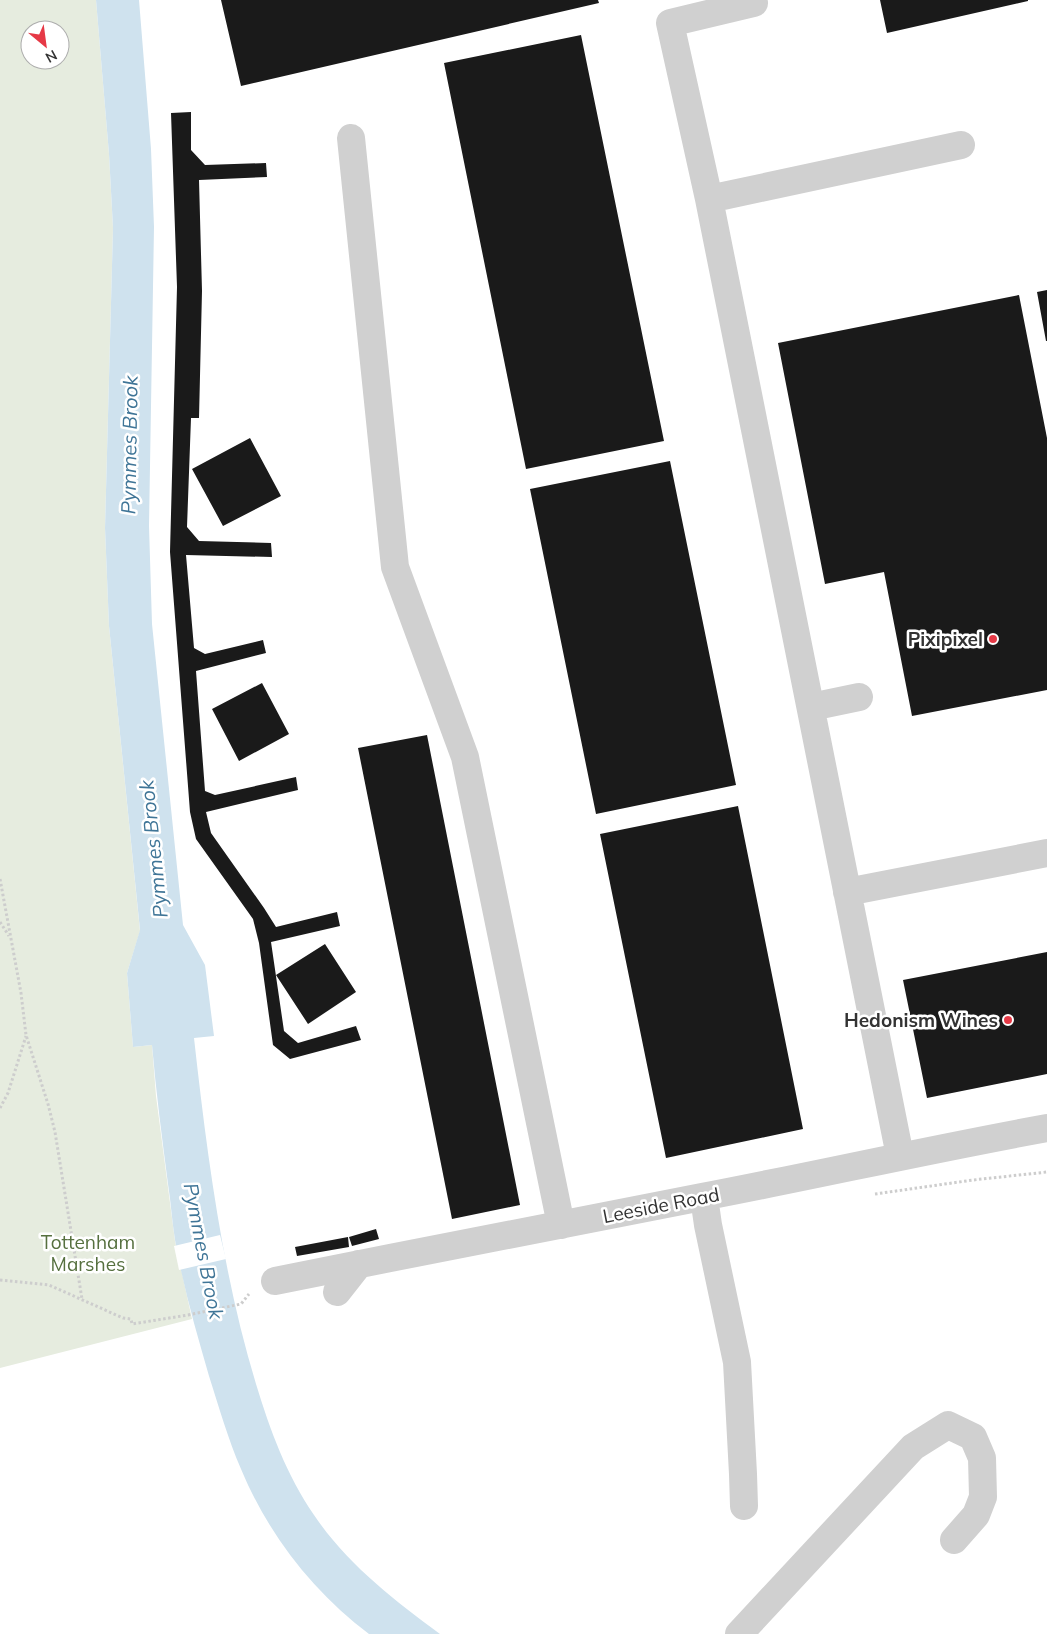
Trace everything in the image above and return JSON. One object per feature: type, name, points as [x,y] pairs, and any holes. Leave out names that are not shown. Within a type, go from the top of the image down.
[{"type":"street","points":[[754,4],[670,23],[709,199],[900,1156]]},
{"type":"street","points":[[351,138],[395,567],[465,757],[561,1225]]},
{"type":"street","points":[[709,199],[961,145]]},
{"type":"street","points":[[810,707],[860,697]]},
{"type":"street","points":[[847,892],[1047,853]]},
{"type":"street","name":"Leeside Road","points":[[274,1281],[1047,1128]]},
{"type":"street","points":[[704,1197],[737,1362],[744,1506]]},
{"type":"street","points":[[338,1292],[359,1264]]},
{"type":"street","points":[[739,1634],[912,1447],[948,1425],[973,1436],[982,1458],[983,1497],[976,1515],[954,1540]]},
{"type":"path","points":[[0,879],[21,993],[26,1035],[55,1132],[82,1299]]},
{"type":"path","points":[[0,922],[10,938]]},
{"type":"path","points":[[0,1108],[8,1093],[26,1035]]},
{"type":"path","points":[[1034,1174],[1047,1172]]},
{"type":"path","points":[[0,1280],[49,1284],[131,1320],[132,1324],[241,1304]]},
{"type":"green space","name":"Tottenham Marshes","points":[[0,0],[96,0],[109,154],[113,228],[105,528],[109,626],[140,931],[127,973],[133,1047],[152,1045],[156,1096],[175,1241],[192,1319],[0,1368]]},
{"type":"water","name":"Pymmes Brook","points":[[96,0],[139,0],[151,149],[154,227],[149,526],[152,624],[183,925],[205,965],[214,1036],[194,1038],[210,1169],[234,1299],[244,1342],[267,1418],[287,1469],[304,1500],[327,1533],[356,1565],[405,1608],[440,1634],[369,1634],[329,1600],[294,1560],[279,1539],[252,1493],[236,1458],[220,1411],[199,1342],[182,1274],[173,1226],[152,1045],[133,1047],[127,973],[140,930],[109,626],[105,528],[113,228],[109,154]]},
{"type":"pier","points":[[220,1235],[226,1259],[179,1270],[174,1246]]},
{"type":"building","points":[[221,0],[598,0],[599,3],[241,86]]},
{"type":"building","points":[[880,0],[1028,0],[1028,1],[887,33]]},
{"type":"building","points":[[581,35],[664,441],[526,469],[444,63]]},
{"type":"building","points":[[191,112],[191,150],[205,165],[266,163],[267,177],[199,180],[202,291],[199,418],[191,418],[187,527],[199,541],[271,543],[272,557],[186,555],[194,648],[205,654],[263,640],[266,653],[196,671],[205,791],[215,795],[296,777],[298,790],[206,812],[211,833],[276,927],[337,912],[340,926],[271,942],[284,1031],[298,1043],[356,1026],[361,1040],[290,1059],[273,1045],[259,943],[253,919],[196,839],[190,812],[170,552],[177,287],[171,113]]},
{"type":"building","points":[[1047,290],[1047,341],[1046,341],[1037,292]]},
{"type":"building","points":[[1019,295],[1047,438],[1047,690],[912,716],[884,572],[825,584],[778,343]]},
{"type":"building","points":[[250,438],[281,496],[223,526],[192,469]]},
{"type":"building","points":[[670,461],[736,785],[596,814],[530,489]]},
{"type":"building","points":[[262,683],[289,734],[239,761],[212,709]]},
{"type":"building","points":[[427,735],[520,1205],[452,1219],[358,748]]},
{"type":"building","points":[[738,806],[803,1129],[666,1158],[600,834]]},
{"type":"building","points":[[325,944],[356,992],[308,1024],[276,975]]},
{"type":"building","points":[[1047,952],[1047,1074],[927,1098],[903,980]]},
{"type":"building","points":[[376,1229],[379,1239],[352,1246],[349,1237]]},
{"type":"building","points":[[348,1237],[349,1247],[297,1256],[295,1247]]},
{"type":"place","name":"Pixipixel","points":[[993,639]]},
{"type":"place","name":"Hedonism Wines","points":[[1008,1020]]}]
